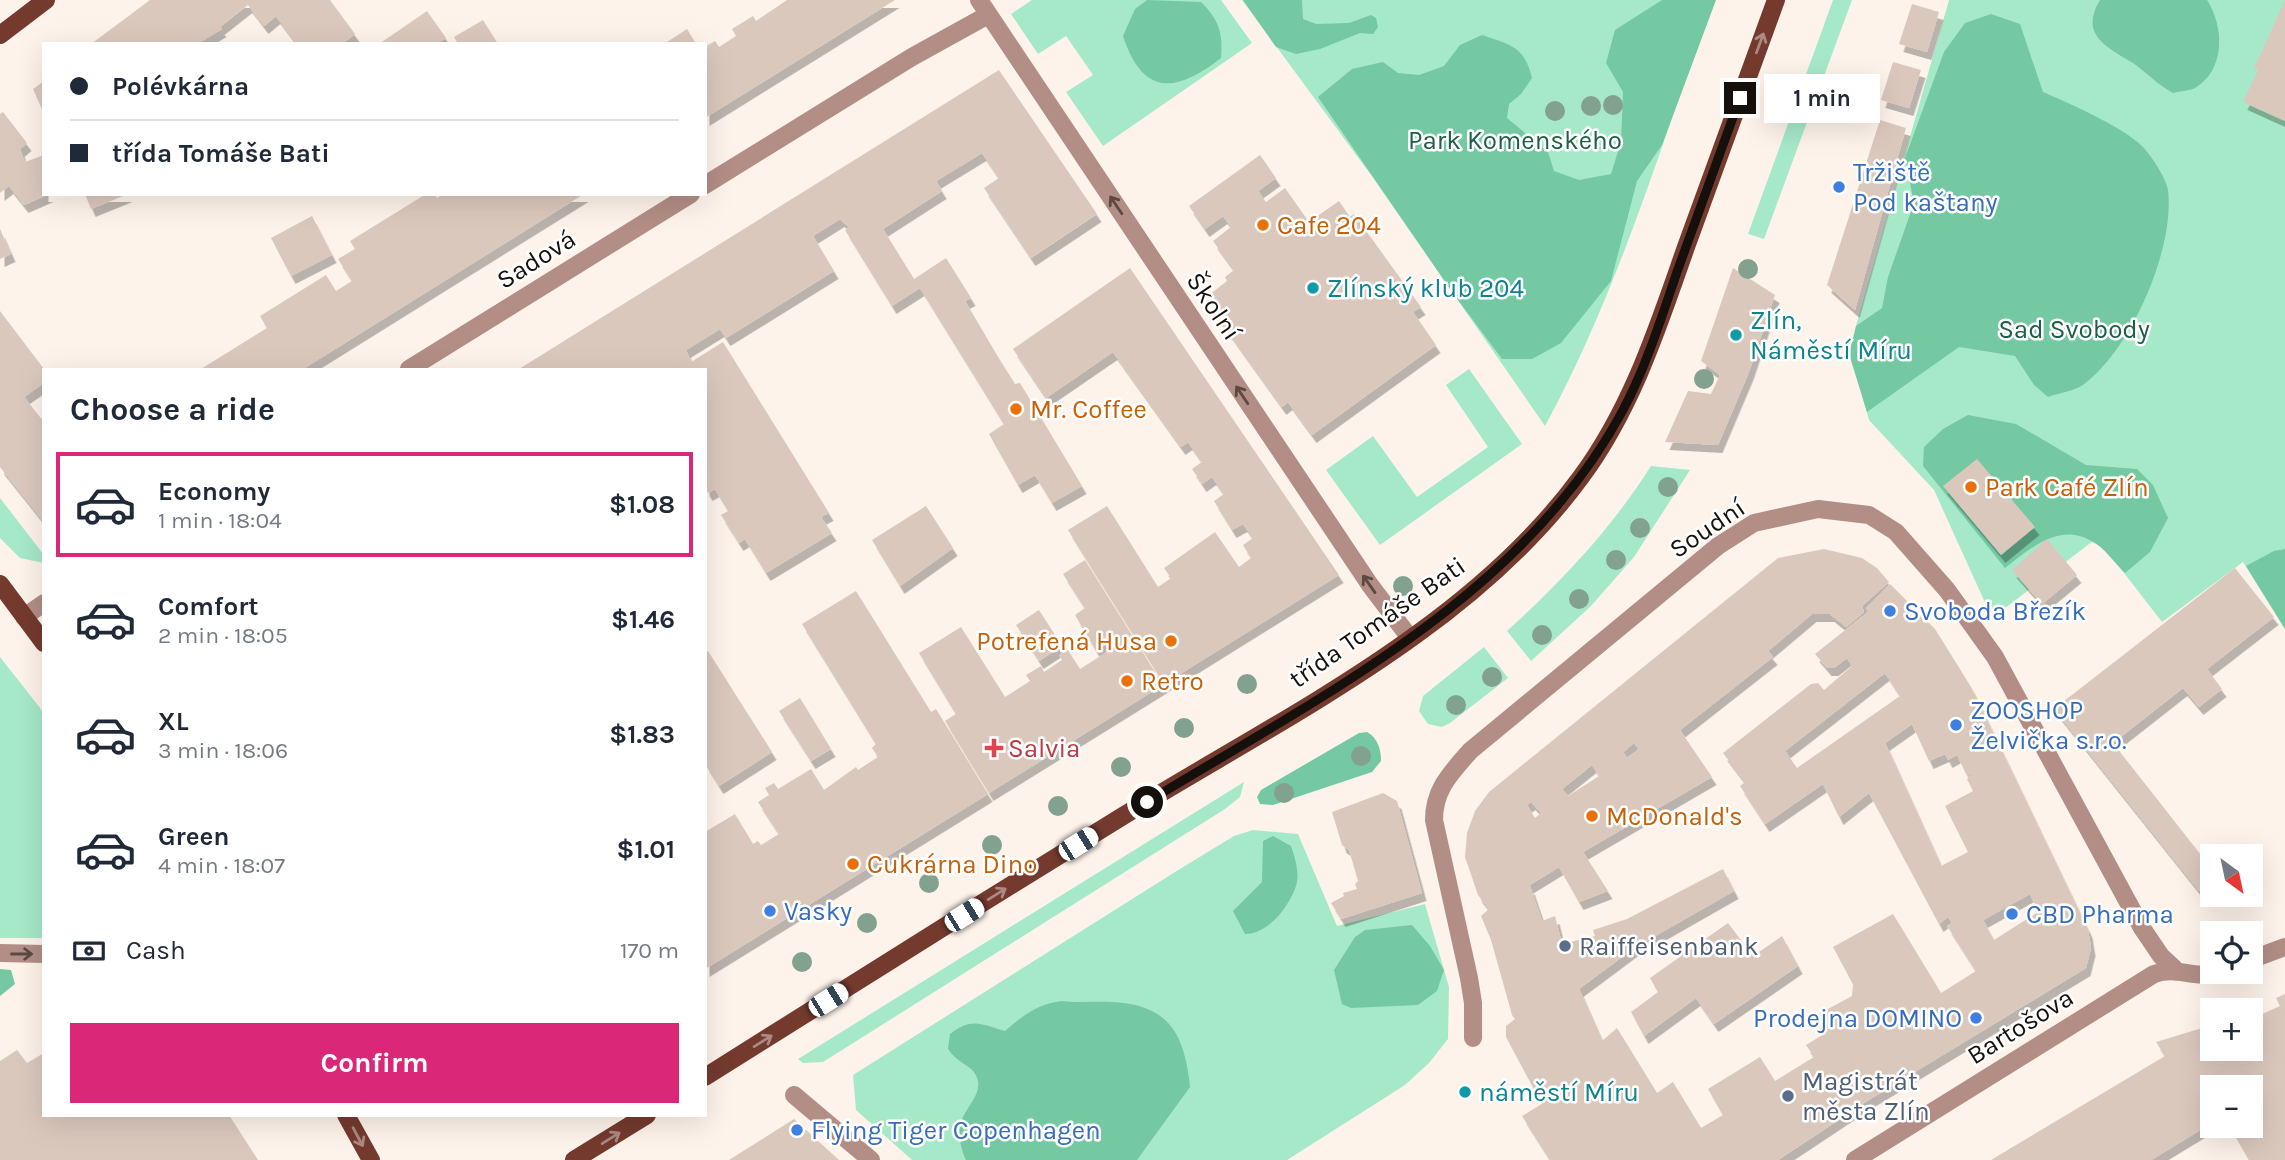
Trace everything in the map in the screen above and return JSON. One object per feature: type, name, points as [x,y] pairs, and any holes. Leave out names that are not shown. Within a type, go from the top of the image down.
[{"type":"main road","points":[[0,34],[46,0]]},
{"type":"main road","name":"třída Tomáše Bati","points":[[707,1076],[1124,816],[1356,676],[1410,638],[1522,545],[1581,478],[1604,443],[1650,350],[1776,0]]},
{"type":"main road","points":[[0,584],[42,640]]},
{"type":"main road","points":[[347,1117],[371,1160]]},
{"type":"main road","points":[[574,1160],[643,1117]]},
{"type":"street","name":"Školní","points":[[983,7],[1370,585],[1410,638]]},
{"type":"street","points":[[707,184],[912,57],[983,7]]},
{"type":"street","name":"Sadová","points":[[411,368],[688,196]]},
{"type":"street","name":"Soudní","points":[[1473,1038],[1473,1003],[1469,978],[1434,820],[1437,794],[1448,775],[1471,751],[1718,546],[1754,523],[1818,509],[1869,515],[1888,524],[1930,569],[1973,623],[2004,674],[2142,928],[2161,956],[2174,968]]},
{"type":"street","points":[[24,617],[42,604]]},
{"type":"street","points":[[2263,955],[2285,947]]},
{"type":"street","points":[[0,953],[42,954]]},
{"type":"street","points":[[2174,968],[2200,975]]},
{"type":"street","name":"Bartošova","points":[[1855,1160],[2154,974],[2174,968]]},
{"type":"street","points":[[794,1095],[871,1160]]},
{"type":"green space","points":[[1032,0],[1221,0],[1252,43],[1103,146],[1066,92],[1093,75],[1066,36],[1038,54],[1011,14]]},
{"type":"green space","points":[[1147,0],[1201,2],[1218,27],[1221,58],[1205,70],[1175,83],[1151,79],[1140,70],[1123,36],[1135,9]]},
{"type":"green space","name":"Park Komenského","points":[[1242,0],[1713,0],[1617,270],[1571,375],[1545,426],[1371,175]]},
{"type":"green space","points":[[1243,0],[1302,0],[1303,19],[1316,24],[1349,23],[1371,15],[1376,18],[1378,27],[1373,34],[1360,33],[1320,49],[1296,54],[1276,47]]},
{"type":"green space","name":"Park Komenského","points":[[1662,0],[1716,0],[1662,145],[1637,181],[1611,281],[1561,343],[1532,359],[1502,359],[1455,296],[1318,97],[1352,69],[1383,62],[1398,73],[1419,75],[1444,66],[1460,45],[1482,35],[1515,48],[1525,59],[1532,78],[1521,94],[1509,104],[1507,118],[1548,152],[1554,171],[1579,180],[1611,174],[1621,142],[1623,92],[1606,63],[1615,30]]},
{"type":"green space","points":[[1833,0],[1852,0],[1764,239],[1748,234]]},
{"type":"green space","name":"Sad Svobody","points":[[1949,0],[2285,0],[2285,629],[2243,562],[2162,622],[2097,538],[1992,618],[1934,490],[1869,420],[1853,364],[1856,326]]},
{"type":"green space","points":[[2100,0],[2207,0],[2217,22],[2219,35],[2217,59],[2212,70],[2195,88],[2173,93],[2168,90],[2099,39],[2093,22]]},
{"type":"green space","points":[[1991,14],[2020,24],[2043,92],[2115,127],[2140,145],[2154,161],[2168,190],[2168,214],[2157,268],[2133,323],[2118,348],[2101,369],[2079,387],[2048,397],[2034,385],[2015,356],[1959,347],[1867,412],[1849,354],[1856,326],[1882,308],[1888,277],[1914,203],[1905,158],[1944,52],[1965,23]]},
{"type":"green space","points":[[1469,369],[1522,444],[1380,545],[1326,470],[1373,436],[1417,497],[1488,447],[1446,385]]},
{"type":"green space","points":[[1968,415],[2016,424],[2086,465],[2137,469],[2153,485],[2168,518],[2150,552],[2125,573],[2106,552],[2081,536],[2057,536],[2035,546],[2005,568],[1923,466],[1924,447],[1943,429]]},
{"type":"green space","points":[[1651,466],[1690,470],[1634,557],[1591,606],[1531,661],[1507,631],[1585,553]]},
{"type":"green space","points":[[0,498],[42,552],[42,563],[20,558],[0,538]]},
{"type":"green space","points":[[2285,549],[2285,629],[2246,566],[2274,551]]},
{"type":"green space","points":[[1484,647],[1508,678],[1450,723],[1442,727],[1428,724],[1419,711],[1423,696]]},
{"type":"green space","points":[[0,657],[42,710],[42,938],[0,938]]},
{"type":"green space","points":[[1367,732],[1378,745],[1381,761],[1372,772],[1273,805],[1260,804],[1257,797],[1261,790],[1359,733]]},
{"type":"green space","points":[[1244,782],[1240,797],[1225,809],[823,1062],[803,1063],[798,1059]]},
{"type":"green space","points":[[1253,830],[1298,834],[1337,926],[1425,904],[1449,987],[1448,1039],[1429,1063],[1405,1085],[1287,1160],[912,1160],[856,1110],[853,1075],[1175,872],[1234,836]]},
{"type":"green space","points":[[1273,836],[1291,846],[1297,871],[1296,886],[1276,918],[1262,929],[1245,934],[1233,911],[1262,882],[1263,841]]},
{"type":"green space","points":[[1412,925],[1430,946],[1444,970],[1437,991],[1418,1005],[1351,1008],[1342,1004],[1334,970],[1355,937],[1365,930]]},
{"type":"green space","points":[[0,969],[11,970],[15,984],[0,996]]},
{"type":"green space","points":[[1062,1001],[1131,1004],[1161,1016],[1171,1026],[1184,1052],[1190,1087],[1137,1160],[966,1160],[960,1128],[976,1095],[978,1083],[973,1071],[948,1049],[950,1034],[965,1025],[977,1023],[1005,1031],[1031,1011]]},
{"type":"building","points":[[150,0],[330,0],[355,34],[345,42],[296,42],[276,16],[264,26],[248,5],[220,27],[222,29],[200,42],[94,42]]},
{"type":"building","points":[[787,0],[895,0],[707,117],[707,46],[715,41],[719,47],[736,36],[732,29],[753,16],[756,21]]},
{"type":"building","points":[[2285,0],[2285,121],[2243,102],[2258,70],[2254,68]]},
{"type":"building","points":[[1912,4],[1939,12],[1927,52],[1899,44]]},
{"type":"building","points":[[427,11],[446,38],[440,42],[382,42]]},
{"type":"building","points":[[483,20],[497,42],[457,42],[454,37]]},
{"type":"building","points":[[687,29],[695,42],[667,42]]},
{"type":"building","points":[[1893,62],[1921,70],[1909,108],[1881,100]]},
{"type":"building","points":[[999,70],[1097,214],[1031,258],[984,188],[999,178],[982,153],[936,181],[942,191],[883,229],[914,279],[946,258],[971,298],[965,301],[995,352],[1015,384],[1020,383],[1082,486],[1052,503],[1035,475],[1018,485],[989,434],[1004,424],[920,288],[892,306],[845,230],[849,227],[840,219],[813,236],[834,271],[726,338],[720,329],[686,350],[691,362],[723,342],[829,513],[821,517],[832,533],[766,573],[745,539],[739,543],[721,515],[728,511],[715,489],[707,491],[707,368],[521,368]]},
{"type":"building","points":[[42,82],[42,109],[33,89]]},
{"type":"building","points":[[3,112],[27,143],[20,149],[25,162],[42,156],[42,196],[44,196],[24,205],[9,186],[0,193],[0,114]]},
{"type":"building","points":[[1880,120],[1906,128],[1855,310],[1827,285]]},
{"type":"building","name":"Zlínský klub 204","points":[[1260,155],[1276,178],[1258,191],[1266,202],[1285,188],[1309,222],[1339,201],[1350,217],[1354,214],[1421,307],[1413,312],[1436,345],[1312,435],[1288,402],[1282,407],[1216,315],[1220,311],[1209,295],[1227,281],[1225,277],[1234,270],[1213,241],[1231,227],[1223,216],[1205,229],[1189,206]]},
{"type":"building","points":[[86,196],[123,196],[91,209]]},
{"type":"building","points":[[423,196],[581,196],[305,368],[203,368],[267,328],[260,316],[326,275],[336,291],[352,281],[338,259],[355,249],[350,241]]},
{"type":"building","points":[[312,216],[332,255],[291,276],[271,238]]},
{"type":"building","points":[[0,229],[11,254],[0,259]]},
{"type":"building","points":[[1130,268],[1339,575],[1164,684],[1068,530],[1107,506],[1158,587],[1171,578],[1164,568],[1215,532],[1239,567],[1251,558],[1243,545],[1253,538],[1243,524],[1232,530],[1214,501],[1224,494],[1212,477],[1202,484],[1192,469],[1202,462],[1188,442],[1181,447],[1113,352],[1046,398],[1013,349]]},
{"type":"building","name":"Zlín, Náměstí Míru","points":[[1733,268],[1775,295],[1749,372],[1718,445],[1665,442],[1688,391],[1711,394],[1720,375],[1701,361]]},
{"type":"building","points":[[0,311],[43,368],[42,384],[24,397],[42,420],[42,520],[0,467]]},
{"type":"building","points":[[1977,459],[2035,527],[2001,555],[1943,486]]},
{"type":"building","points":[[926,506],[953,548],[900,586],[872,540]]},
{"type":"building","points":[[2047,539],[2077,575],[2042,604],[2012,570]]},
{"type":"building","points":[[1824,549],[1862,558],[1877,568],[1889,582],[1862,606],[1864,612],[1846,627],[1830,614],[1812,614],[1768,651],[1773,657],[1680,730],[1712,777],[1583,852],[1608,891],[1579,902],[1559,867],[1504,901],[1530,886],[1542,921],[1555,916],[1562,944],[1595,936],[1593,930],[1627,919],[1723,869],[1734,891],[1634,948],[1579,989],[1602,1041],[1617,1028],[1657,1093],[1673,1082],[1701,1128],[1723,1115],[1708,1089],[1760,1057],[1775,1081],[1814,1057],[1806,1045],[1826,1033],[1815,1016],[1852,996],[1853,984],[1833,947],[1893,914],[1941,993],[1976,971],[1947,926],[1952,923],[1948,917],[1939,924],[1869,793],[1839,817],[1823,784],[1765,824],[1740,786],[1745,782],[1723,753],[1811,684],[1818,683],[1824,690],[1852,666],[1847,658],[1834,668],[1827,668],[1815,654],[1868,612],[1866,608],[1890,584],[1935,629],[1971,687],[2088,930],[2091,948],[2086,968],[1867,1101],[1778,1160],[1550,1160],[1522,1116],[1545,1102],[1540,1100],[1506,1037],[1506,1026],[1515,1019],[1481,916],[1489,909],[1478,895],[1465,857],[1467,833],[1475,811],[1489,792],[1778,558]],"holes":[[[1885,673],[1900,696],[1797,768],[1785,751]],[[1912,724],[1929,761],[1945,754],[1948,760],[1957,755],[1967,776],[1974,772],[1967,779],[1973,791],[1945,806],[1968,852],[1941,866],[1885,743]],[[1634,743],[1639,749],[1627,758],[1623,752]],[[1592,765],[1599,776],[1568,796],[1562,789]],[[1531,802],[1541,813],[1535,818],[1527,805]],[[2030,894],[2038,912],[1994,940],[1983,920]]]},
{"type":"building","points":[[1085,560],[1163,685],[989,793],[945,721],[956,714],[919,653],[961,627],[1005,697],[1030,681],[1026,675],[1041,666],[1044,672],[1062,660],[1059,655],[1068,650],[1080,669],[1110,650],[1106,643],[1095,649],[1075,615],[1085,608],[1063,574]]},
{"type":"building","points":[[2235,568],[2274,617],[2207,669],[2222,689],[2199,707],[2183,688],[2113,743],[2200,854],[2199,891],[2054,709]]},
{"type":"building","points":[[856,591],[931,712],[936,709],[988,794],[707,968],[707,831],[735,814],[753,844],[758,841],[761,845],[779,834],[758,802],[769,795],[765,788],[774,783],[778,789],[811,769],[824,790],[856,767],[858,770],[878,757],[872,748],[876,744],[802,624]]},
{"type":"building","points":[[1039,610],[1062,646],[1039,661],[1016,625]]},
{"type":"building","points":[[707,652],[772,752],[719,786],[707,767]]},
{"type":"building","points":[[800,698],[831,749],[811,761],[779,711]]},
{"type":"building","points":[[1383,793],[1397,801],[1422,893],[1341,919],[1331,903],[1344,896],[1343,893],[1357,889],[1355,884],[1358,881],[1349,850],[1342,845],[1332,812]]},
{"type":"building","points":[[1728,923],[1753,956],[1782,936],[1798,966],[1714,1024],[1696,998],[1644,1036],[1631,1012],[1658,992],[1650,978]]},
{"type":"building","points":[[2285,994],[2285,1160],[2249,1160],[2236,1138],[2263,1138],[2263,1075],[2200,1075],[2200,1130],[2151,1160],[1991,1160],[2165,1056],[2156,1042],[2200,1029],[2200,1061],[2263,1061],[2263,1014],[2280,1006],[2276,998]]},
{"type":"building","points":[[17,1050],[27,1063],[42,1054],[42,1117],[230,1117],[258,1160],[0,1160],[0,1061]]},
{"type":"building","points":[[794,1119],[839,1160],[729,1160]]},
{"type":"place","name":"Tržiště Pod kaštany","points":[[1839,187]]},
{"type":"place","name":"Cafe 204","points":[[1263,225]]},
{"type":"place","name":"Zlínský klub 204","points":[[1313,288]]},
{"type":"place","name":"Zlín, Náměstí Míru","points":[[1736,335]]},
{"type":"place","name":"Mr. Coffee","points":[[1016,409]]},
{"type":"place","name":"Park Café Zlín","points":[[1971,487]]},
{"type":"place","name":"Svoboda Březík","points":[[1890,611]]},
{"type":"place","name":"Potrefená Husa","points":[[1171,641]]},
{"type":"place","name":"Retro","points":[[1127,681]]},
{"type":"place","name":"ZOOSHOP Želvička s.r.o.","points":[[1956,725]]},
{"type":"place","name":"Salvia","points":[[994,748]]},
{"type":"place","name":"McDonald's","points":[[1592,816]]},
{"type":"place","name":"Cukrárna Dino","points":[[853,864]]},
{"type":"place","name":"Vasky","points":[[770,911]]},
{"type":"place","name":"CBD Pharma","points":[[2012,914]]},
{"type":"place","name":"Raiffeisenbank","points":[[1565,946]]},
{"type":"place","name":"Prodejna DOMINO","points":[[1976,1018]]},
{"type":"place","name":"náměstí Míru","points":[[1465,1092]]},
{"type":"place","name":"Magistrát města Zlín","points":[[1788,1096]]},
{"type":"place","name":"Flying Tiger Copenhagen","points":[[797,1130]]},
{"type":"route","points":[[1147,802],[1356,676],[1410,638],[1491,573],[1554,511],[1581,478],[1624,408],[1650,350],[1740,98]]}]
